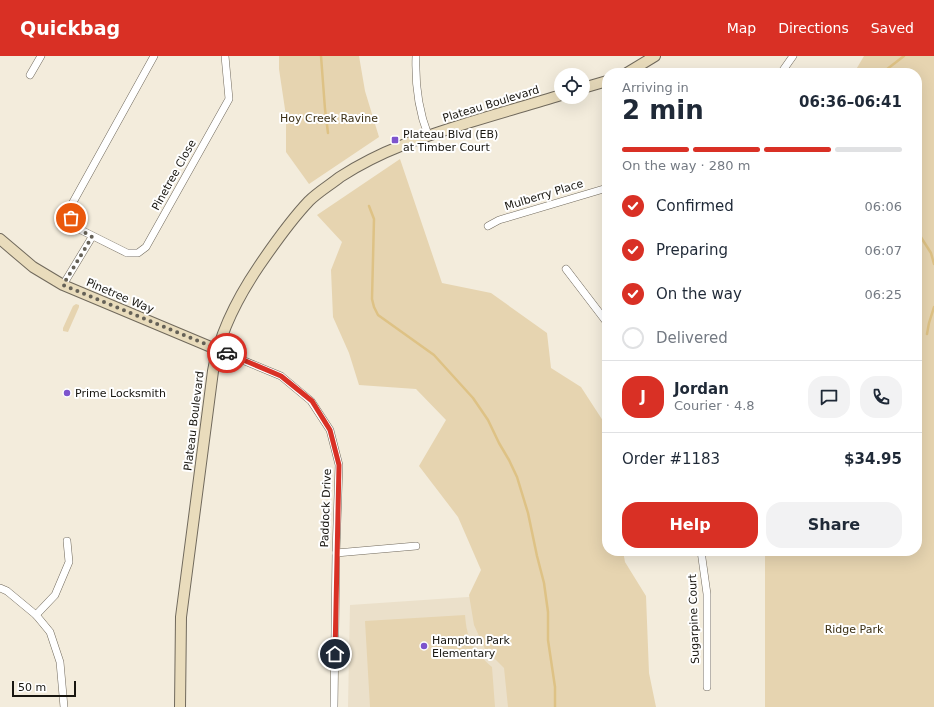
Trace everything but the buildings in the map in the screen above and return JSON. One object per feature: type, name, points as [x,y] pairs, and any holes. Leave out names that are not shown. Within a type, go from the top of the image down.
[{"type":"street","points":[[30,75],[41,56]]},
{"type":"street","name":"Pinetree Close","points":[[154,56],[72,204],[71,218],[77,228],[127,254],[138,253],[146,247],[229,99],[225,56]]},
{"type":"street","points":[[416,56],[418,102],[428,135]]},
{"type":"street","points":[[635,68],[655,56]]},
{"type":"street","points":[[784,68],[794,56]]},
{"type":"street","points":[[590,86],[602,82]]},
{"type":"street","name":"Plateau Boulevard","points":[[180,707],[181,617],[213,371],[218,350],[236,304],[254,273],[272,246],[309,201],[327,186],[358,165],[387,151],[428,135],[554,97]]},
{"type":"street","name":"Mulberry Place","points":[[488,226],[499,220],[602,189]]},
{"type":"street","points":[[63,285],[92,237]]},
{"type":"street","name":"Pinetree Way","points":[[0,239],[33,267],[63,285],[218,350]]},
{"type":"street","points":[[566,269],[602,316]]},
{"type":"street","name":"Paddock Drive","points":[[218,350],[281,376],[312,401],[330,430],[339,465],[334,707]]},
{"type":"street","points":[[36,615],[55,595],[69,562],[67,541]]},
{"type":"street","points":[[336,553],[416,546]]},
{"type":"street","name":"Sugarpine Court","points":[[702,556],[707,594],[707,687]]},
{"type":"street","points":[[0,588],[7,591],[36,615],[50,632],[60,662],[64,707]]},
{"type":"shaded area","name":"Hampton Park Elementary","points":[[497,595],[523,707],[348,707],[350,605]]},
{"type":"green space","name":"Hoy Creek Ravine","points":[[279,56],[359,56],[365,91],[379,137],[309,184],[286,152],[286,116],[279,69]]},
{"type":"green space","name":"Ridge Park","points":[[864,56],[934,56],[934,707],[765,707],[765,556],[922,556],[922,68],[857,68]]},
{"type":"green space","points":[[400,159],[442,283],[491,293],[547,333],[551,368],[581,387],[602,419],[602,556],[624,556],[625,562],[646,596],[649,673],[656,707],[508,707],[504,668],[485,649],[474,625],[469,595],[481,570],[458,517],[419,466],[446,420],[416,389],[359,385],[349,353],[333,317],[331,270],[342,242],[317,215]]},
{"type":"green space","points":[[76,304],[79,305],[79,307],[68,332],[63,331],[73,306]]},
{"type":"green space","points":[[465,615],[467,631],[472,644],[492,667],[495,707],[370,707],[365,621]]},
{"type":"waterway","points":[[321,56],[328,133]]},
{"type":"waterway","points":[[888,68],[904,56]]},
{"type":"waterway","points":[[369,206],[374,219],[372,299],[378,315],[434,355],[473,398],[488,420],[517,477],[528,513],[544,583],[548,612],[548,640],[555,687],[555,707]]},
{"type":"waterway","points":[[922,239],[931,253],[934,264]]},
{"type":"waterway","points":[[927,334],[934,307]]},
{"type":"way so far","points":[[71,218],[77,228],[92,237],[63,285],[227,353]]},
{"type":"place","name":"Plateau Blvd (EB) at Timber Court","points":[[395,140]]},
{"type":"place","name":"Prime Locksmith","points":[[67,393]]},
{"type":"place","name":"Hampton Park Elementary","points":[[424,646]]},
{"type":"route","points":[[227,353],[281,376],[312,401],[330,430],[339,465],[335,654]]}]
